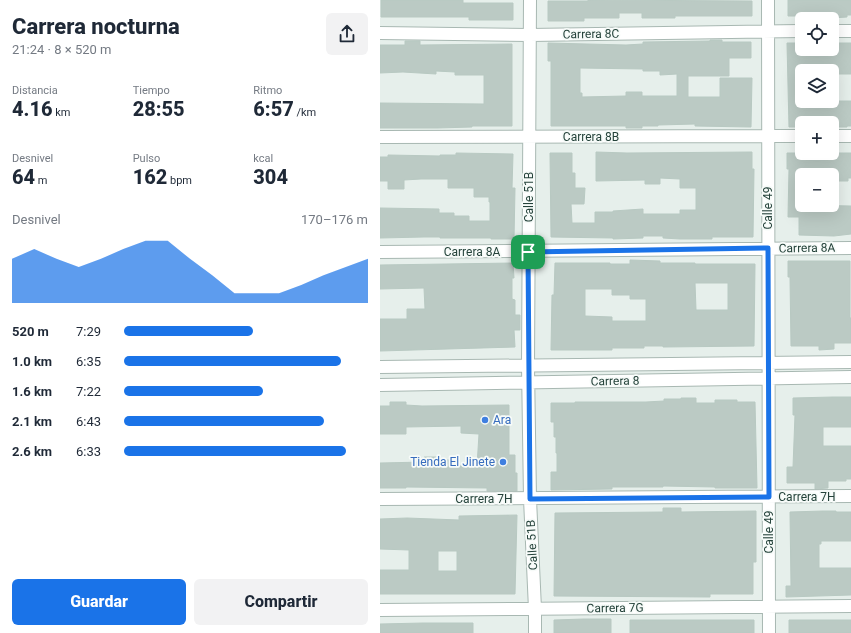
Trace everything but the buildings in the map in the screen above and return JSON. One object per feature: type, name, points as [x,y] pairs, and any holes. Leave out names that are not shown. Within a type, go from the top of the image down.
[{"type":"street","name":"Calle 51B","points":[[530,0],[528,366],[530,499],[535,633]]},
{"type":"street","name":"Calle 49","points":[[768,0],[769,633]]},
{"type":"street","name":"Carrera 8C","points":[[380,33],[530,35],[795,31]]},
{"type":"street","points":[[839,31],[851,31]]},
{"type":"street","name":"Carrera 8B","points":[[380,137],[795,136]]},
{"type":"street","points":[[839,136],[851,136]]},
{"type":"street","name":"Carrera 8A","points":[[380,252],[528,252],[851,248]]},
{"type":"street","name":"Carrera 8","points":[[380,367],[851,362]]},
{"type":"street","name":"Carrera 8","points":[[380,385],[851,377]]},
{"type":"street","name":"Carrera 7H","points":[[380,500],[851,496]]},
{"type":"street","name":"Carrera 7G","points":[[380,610],[851,606]]},
{"type":"place","name":"Ara","points":[[485,420]]},
{"type":"place","name":"Tienda El Jinete","points":[[503,462]]},
{"type":"route","points":[[768,248],[769,497],[530,499],[528,252],[768,248]]}]
